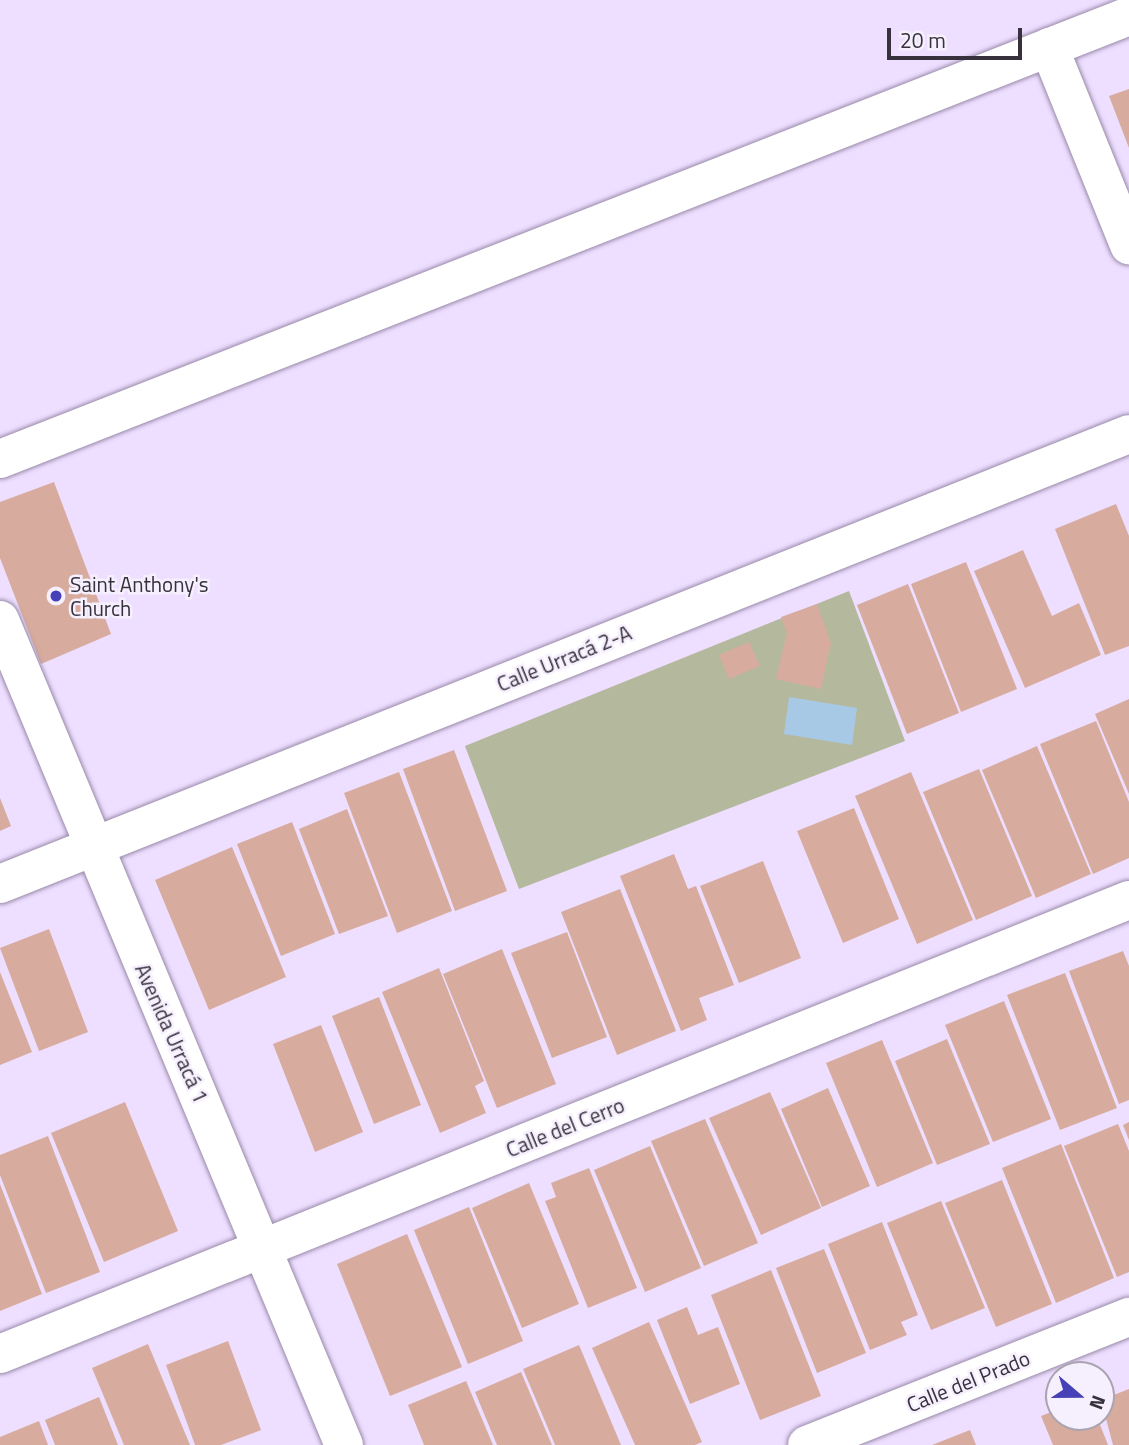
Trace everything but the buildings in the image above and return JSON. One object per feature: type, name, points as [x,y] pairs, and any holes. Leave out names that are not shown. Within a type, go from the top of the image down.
[{"type":"street","points":[[0,459],[1129,16]]},
{"type":"street","points":[[1049,47],[1129,245]]},
{"type":"street","name":"Calle Urracá 2-A","points":[[0,884],[1129,434]]},
{"type":"street","name":"Avenida Urracá 1","points":[[0,620],[91,847],[266,1248],[344,1445]]},
{"type":"street","name":"Calle del Cerro","points":[[0,1354],[1129,900]]},
{"type":"street","name":"Calle del Prado","points":[[807,1445],[1129,1317]]},
{"type":"green space","points":[[849,591],[905,741],[519,889],[465,746]]},
{"type":"water","points":[[789,697],[857,708],[852,745],[784,734]]},
{"type":"place","name":"Saint Anthony's Church","points":[[56,596]]}]
